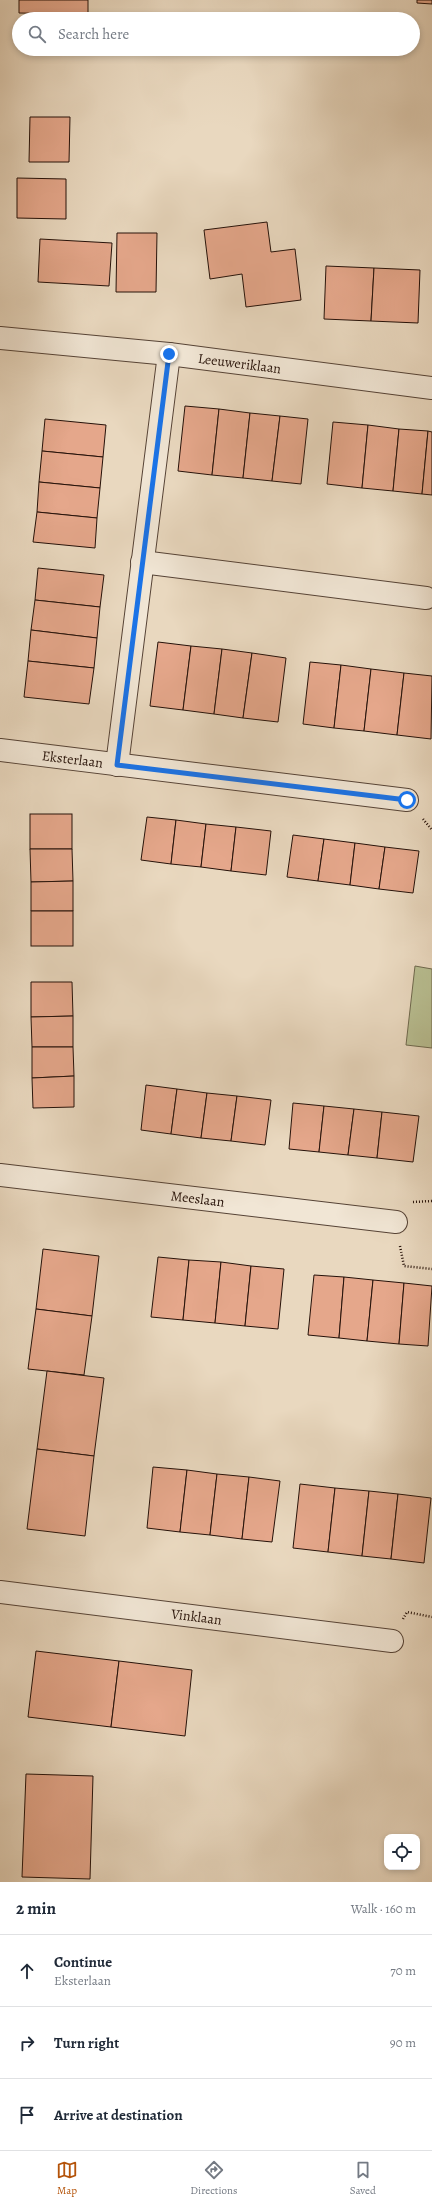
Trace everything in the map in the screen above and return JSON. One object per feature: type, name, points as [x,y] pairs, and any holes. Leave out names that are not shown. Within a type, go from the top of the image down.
[{"type":"street","name":"Leeuweriklaan","points":[[0,338],[169,354],[432,388]]},
{"type":"street","points":[[117,765],[169,354]]},
{"type":"street","points":[[142,562],[426,598]]},
{"type":"street","name":"Eksterlaan","points":[[0,750],[407,800]]},
{"type":"street","name":"Meeslaan","points":[[0,1175],[396,1222]]},
{"type":"street","name":"Vinklaan","points":[[0,1592],[392,1641]]},
{"type":"path","points":[[396,1222],[404,1266],[432,1269]]},
{"type":"green space","points":[[415,966],[432,969],[432,1048],[406,1045]]},
{"type":"building","points":[[19,0],[88,0],[88,12],[19,12]]},
{"type":"building","points":[[417,0],[432,0],[432,4],[417,3]]},
{"type":"building","points":[[30,117],[70,117],[69,162],[29,162]]},
{"type":"building","points":[[17,178],[66,179],[66,219],[17,218]]},
{"type":"building","points":[[267,222],[271,252],[295,249],[301,300],[246,307],[242,274],[210,279],[204,230]]},
{"type":"building","points":[[117,233],[157,233],[156,292],[116,292]]},
{"type":"building","points":[[40,239],[112,243],[109,286],[38,282]]},
{"type":"building","points":[[326,266],[374,268],[371,321],[324,319]]},
{"type":"building","points":[[374,268],[420,270],[418,323],[371,321]]},
{"type":"building","points":[[185,406],[219,409],[212,475],[178,471]]},
{"type":"building","points":[[219,409],[250,413],[243,478],[212,475]]},
{"type":"building","points":[[250,413],[280,416],[272,481],[243,478]]},
{"type":"building","points":[[280,416],[308,419],[301,484],[272,481]]},
{"type":"building","points":[[45,419],[106,425],[103,457],[42,451]]},
{"type":"building","points":[[333,422],[368,425],[362,488],[327,484]]},
{"type":"building","points":[[368,425],[399,429],[393,491],[362,488]]},
{"type":"building","points":[[399,429],[428,431],[422,494],[393,491]]},
{"type":"building","points":[[428,431],[432,432],[432,495],[422,494]]},
{"type":"building","points":[[42,451],[103,457],[100,488],[39,482]]},
{"type":"building","points":[[39,482],[100,488],[97,518],[37,512]]},
{"type":"building","points":[[37,512],[97,518],[95,548],[33,542]]},
{"type":"building","points":[[38,568],[104,575],[100,607],[35,600]]},
{"type":"building","points":[[35,600],[100,607],[97,638],[31,630]]},
{"type":"building","points":[[31,630],[97,638],[94,668],[28,661]]},
{"type":"building","points":[[158,642],[191,646],[183,710],[150,706]]},
{"type":"building","points":[[191,646],[222,649],[214,714],[183,710]]},
{"type":"building","points":[[222,649],[252,653],[243,718],[214,714]]},
{"type":"building","points":[[252,653],[286,658],[278,722],[243,718]]},
{"type":"building","points":[[28,661],[94,668],[89,704],[24,697]]},
{"type":"building","points":[[310,662],[341,665],[334,728],[303,724]]},
{"type":"building","points":[[341,665],[371,669],[364,731],[334,728]]},
{"type":"building","points":[[371,669],[404,673],[397,735],[364,731]]},
{"type":"building","points":[[404,673],[432,676],[431,739],[397,735]]},
{"type":"building","points":[[30,814],[72,814],[72,849],[30,849]]},
{"type":"building","points":[[147,817],[176,820],[171,864],[141,860]]},
{"type":"building","points":[[176,820],[206,824],[201,867],[171,864]]},
{"type":"building","points":[[206,824],[236,827],[231,871],[201,867]]},
{"type":"building","points":[[236,827],[271,831],[266,875],[231,871]]},
{"type":"building","points":[[293,835],[324,839],[318,881],[287,877]]},
{"type":"building","points":[[324,839],[355,843],[350,885],[318,881]]},
{"type":"building","points":[[355,843],[385,847],[379,889],[350,885]]},
{"type":"building","points":[[385,847],[419,851],[413,893],[379,889]]},
{"type":"building","points":[[30,849],[72,849],[73,881],[31,882]]},
{"type":"building","points":[[73,881],[73,911],[31,911],[31,882]]},
{"type":"building","points":[[31,911],[73,911],[73,946],[31,946]]},
{"type":"building","points":[[31,982],[72,982],[73,1016],[31,1017]]},
{"type":"building","points":[[73,1016],[73,1047],[32,1047],[31,1017]]},
{"type":"building","points":[[32,1047],[73,1047],[74,1076],[32,1078]]},
{"type":"building","points":[[74,1076],[74,1107],[33,1108],[32,1078]]},
{"type":"building","points":[[146,1085],[177,1089],[171,1134],[141,1130]]},
{"type":"building","points":[[177,1089],[207,1093],[201,1138],[171,1134]]},
{"type":"building","points":[[207,1093],[237,1096],[231,1141],[201,1138]]},
{"type":"building","points":[[237,1096],[271,1100],[265,1145],[231,1141]]},
{"type":"building","points":[[293,1103],[324,1106],[319,1152],[289,1149]]},
{"type":"building","points":[[324,1106],[354,1109],[348,1155],[319,1152]]},
{"type":"building","points":[[354,1109],[382,1112],[377,1158],[348,1155]]},
{"type":"building","points":[[382,1112],[419,1116],[413,1162],[377,1158]]},
{"type":"building","points":[[43,1249],[99,1256],[92,1316],[36,1309]]},
{"type":"building","points":[[158,1257],[189,1260],[183,1320],[151,1317]]},
{"type":"building","points":[[189,1260],[221,1262],[215,1323],[183,1320]]},
{"type":"building","points":[[221,1262],[251,1266],[245,1326],[215,1323]]},
{"type":"building","points":[[251,1266],[284,1269],[278,1329],[245,1326]]},
{"type":"building","points":[[314,1275],[344,1277],[339,1338],[308,1335]]},
{"type":"building","points":[[344,1277],[373,1280],[367,1341],[339,1338]]},
{"type":"building","points":[[373,1280],[404,1283],[399,1344],[367,1341]]},
{"type":"building","points":[[404,1283],[432,1286],[428,1346],[399,1344]]},
{"type":"building","points":[[36,1309],[92,1316],[84,1375],[28,1369]]},
{"type":"building","points":[[47,1371],[104,1378],[94,1456],[37,1449]]},
{"type":"building","points":[[37,1449],[94,1456],[85,1536],[27,1529]]},
{"type":"building","points":[[153,1467],[187,1470],[180,1532],[147,1528]]},
{"type":"building","points":[[187,1470],[217,1474],[210,1535],[180,1532]]},
{"type":"building","points":[[217,1474],[249,1477],[242,1539],[210,1535]]},
{"type":"building","points":[[249,1477],[280,1481],[272,1542],[242,1539]]},
{"type":"building","points":[[300,1484],[335,1488],[328,1552],[293,1548]]},
{"type":"building","points":[[335,1488],[369,1491],[362,1556],[328,1552]]},
{"type":"building","points":[[369,1491],[398,1494],[391,1559],[362,1556]]},
{"type":"building","points":[[398,1494],[431,1498],[424,1563],[391,1559]]},
{"type":"building","points":[[36,1651],[119,1661],[111,1727],[28,1717]]},
{"type":"building","points":[[119,1661],[192,1670],[185,1736],[111,1727]]},
{"type":"building","points":[[26,1774],[93,1776],[90,1879],[22,1877]]},
{"type":"route","points":[[169,354],[117,765],[407,800]]}]
